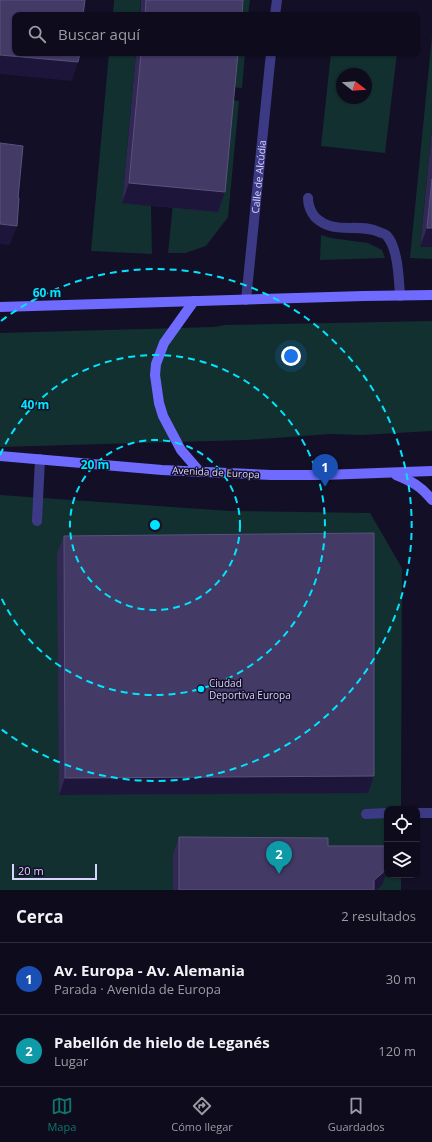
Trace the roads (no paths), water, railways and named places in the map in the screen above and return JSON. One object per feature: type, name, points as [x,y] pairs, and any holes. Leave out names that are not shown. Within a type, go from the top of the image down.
[{"type":"main road","points":[[0,307],[432,295]]},
{"type":"main road","points":[[194,301],[164,343],[156,364],[155,375],[159,403],[168,426],[181,450],[200,472]]},
{"type":"main road","name":"Avenida de Europa","points":[[0,456],[162,470],[271,475],[324,475],[432,471]]},
{"type":"main road","points":[[392,473],[417,485],[426,492],[432,500]]},
{"type":"street","points":[[275,12],[277,0]]},
{"type":"street","name":"Calle de Alcúdia","points":[[246,300],[271,56]]},
{"type":"street","points":[[308,198],[308,204],[311,212],[320,222],[335,228],[374,229],[387,236],[393,248],[398,268],[400,296]]},
{"type":"street","points":[[37,521],[40,459]]},
{"type":"street","points":[[366,814],[384,813]]},
{"type":"street","points":[[420,813],[432,813]]},
{"type":"place","name":"Av. Europa - Av. Alemania","points":[[325,487]]},
{"type":"place","name":"Ciudad Deportiva Europa","points":[[201,689]]},
{"type":"place","name":"Pabellón de hielo de Leganés","points":[[279,874]]}]
